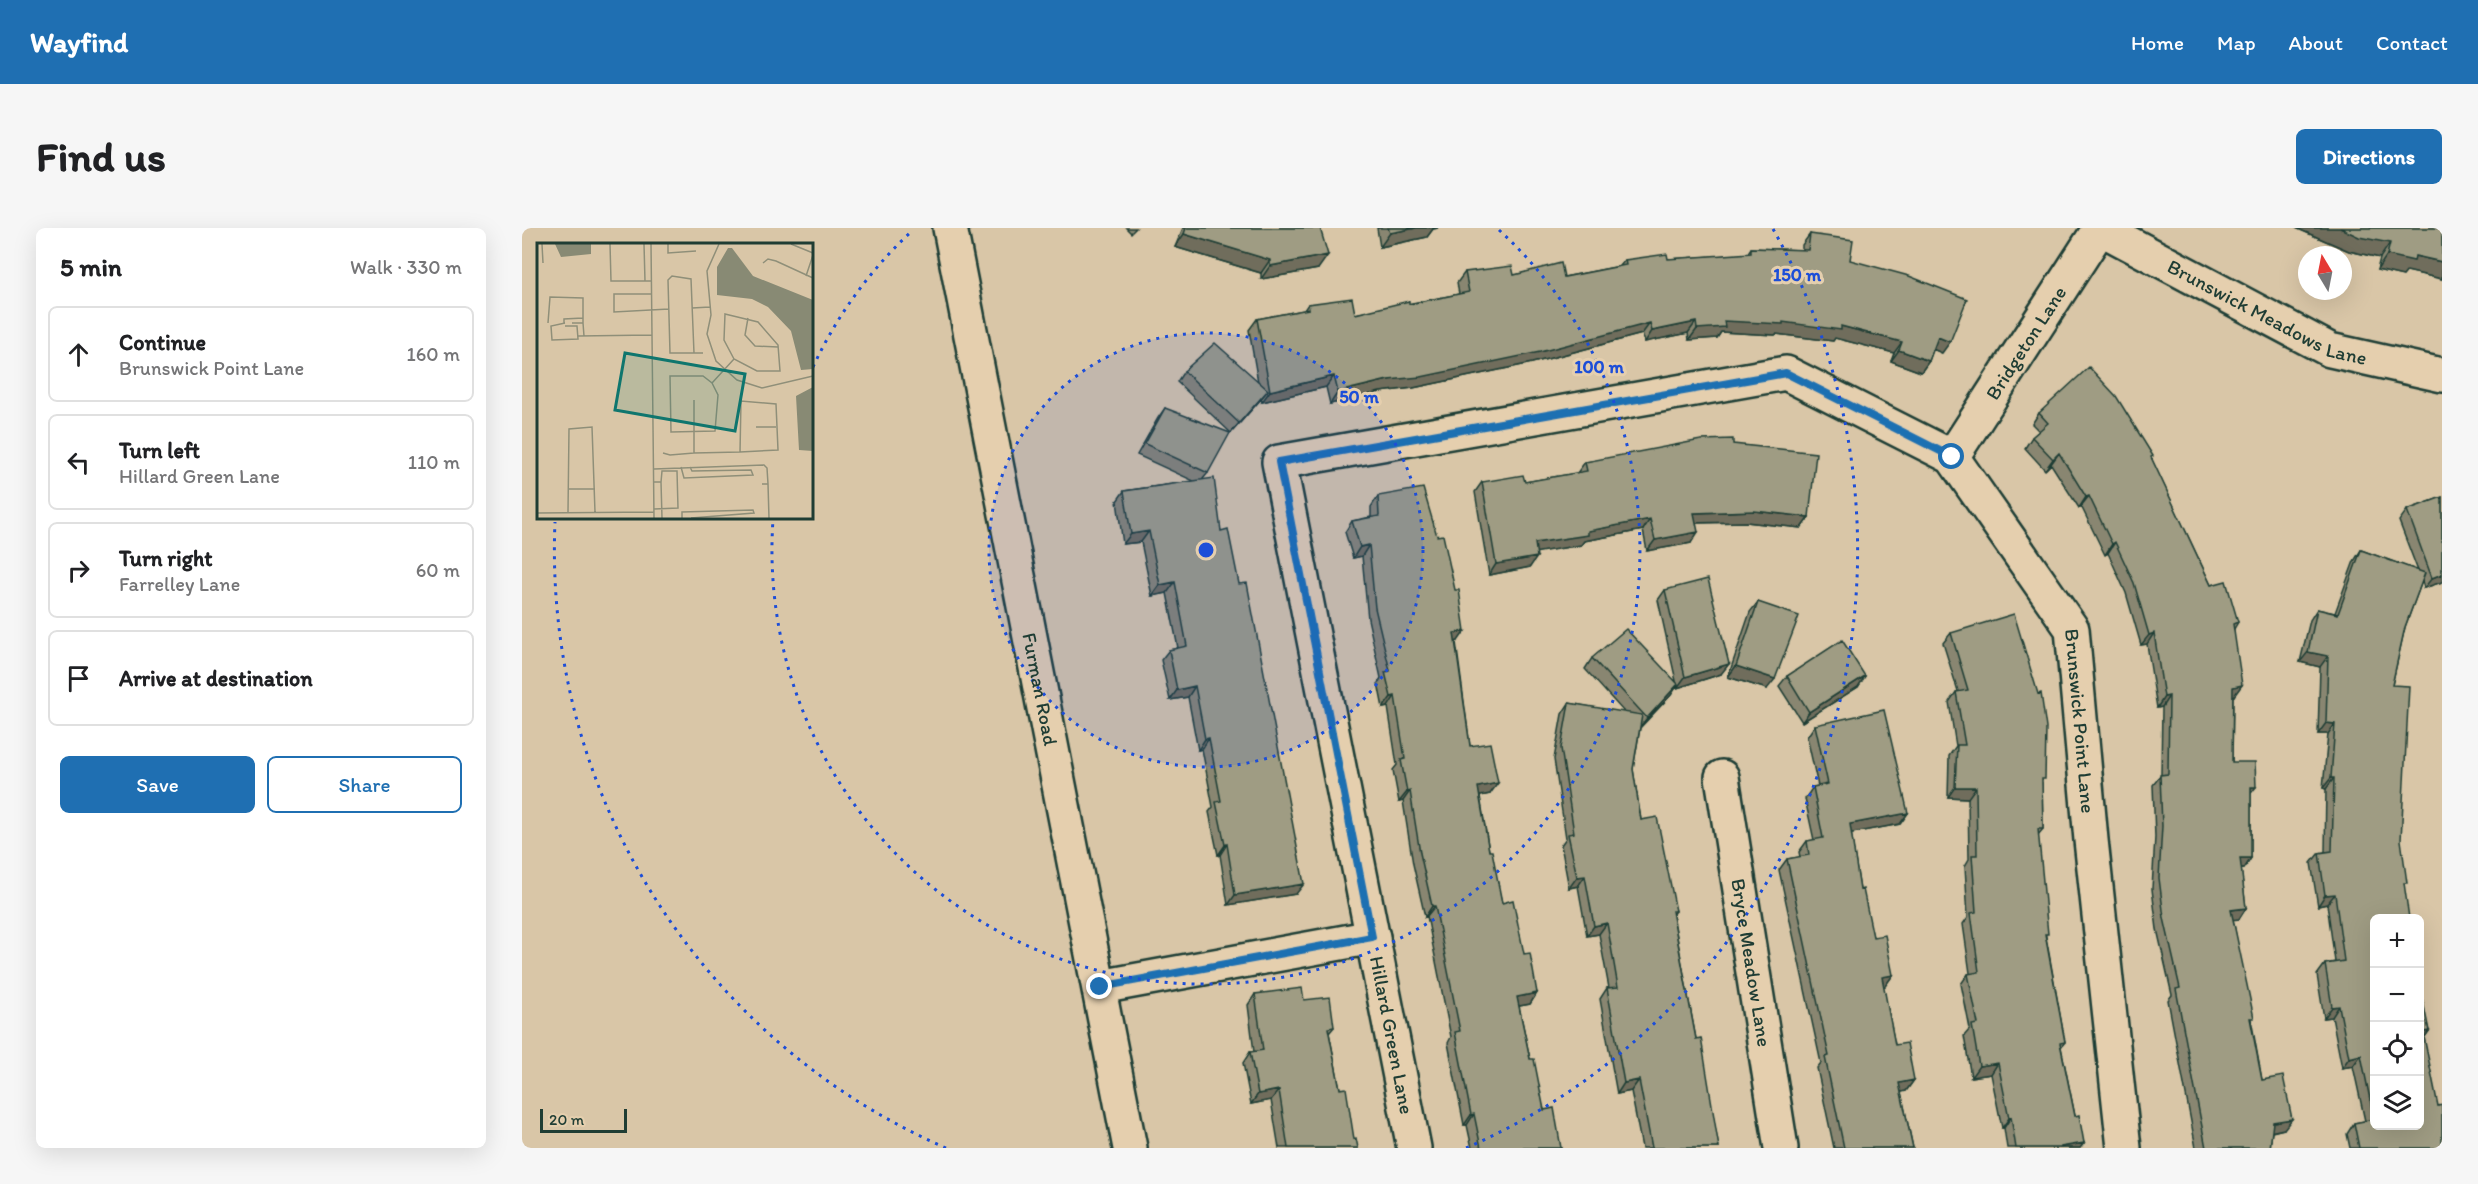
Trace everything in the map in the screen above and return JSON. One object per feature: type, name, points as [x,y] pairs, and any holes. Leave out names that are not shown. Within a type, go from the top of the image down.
[{"type":"street","name":"Furman Road","points":[[950,228],[1130,1148]]},
{"type":"street","name":"Brunswick Meadows Lane","points":[[2100,228],[2330,351],[2442,375]]},
{"type":"street","name":"Bridgeton Lane","points":[[1952,457],[2100,228]]},
{"type":"street","name":"Brunswick Point Lane","points":[[1279,462],[1786,373],[1952,457],[2072,629],[2091,840],[2124,1148]]},
{"type":"street","name":"Hillard Green Lane","points":[[1279,462],[1414,1148]]},
{"type":"street","name":"Bryce Meadow Lane","points":[[1722,777],[1781,1148]]},
{"type":"street","points":[[1100,987],[1372,937]]},
{"type":"building","points":[[1186,228],[1320,228],[1328,255],[1270,266],[1270,260],[1184,234]]},
{"type":"building","points":[[1388,228],[1416,228],[1390,233]]},
{"type":"building","points":[[2340,228],[2442,228],[2442,262],[2415,256],[2414,261],[2387,255],[2390,243],[2359,237]]},
{"type":"building","points":[[1810,234],[1853,240],[1850,260],[1909,276],[1967,299],[1950,342],[1938,337],[1929,361],[1899,350],[1902,342],[1841,326],[1841,330],[1783,322],[1783,324],[1724,321],[1725,327],[1697,329],[1696,322],[1652,331],[1650,323],[1540,352],[1421,377],[1388,380],[1338,392],[1334,376],[1270,391],[1257,319],[1309,309],[1308,304],[1352,298],[1355,314],[1409,301],[1409,304],[1469,292],[1465,272],[1512,266],[1514,275],[1561,263],[1564,277],[1626,265],[1625,260],[1667,254],[1668,259],[1751,253],[1751,248],[1808,250]]},
{"type":"building","points":[[1215,343],[1268,390],[1239,423],[1184,371]]},
{"type":"building","points":[[2089,367],[2116,396],[2153,456],[2151,457],[2211,585],[2226,581],[2238,622],[2233,624],[2242,685],[2233,687],[2232,762],[2255,762],[2256,787],[2251,787],[2251,858],[2240,858],[2246,908],[2231,910],[2254,1018],[2250,1018],[2262,1080],[2283,1076],[2292,1119],[2273,1122],[2270,1148],[2206,1148],[2176,989],[2180,988],[2164,918],[2159,878],[2162,826],[2160,775],[2168,774],[2169,696],[2164,697],[2154,633],[2149,635],[2134,583],[2115,542],[2112,544],[2089,496],[2086,497],[2059,453],[2053,459],[2032,437],[2048,423],[2039,413]]},
{"type":"building","points":[[1165,408],[1230,433],[1208,473],[1145,444]]},
{"type":"building","points":[[1733,439],[1733,444],[1816,453],[1809,517],[1754,511],[1694,513],[1698,532],[1655,540],[1650,519],[1588,531],[1588,535],[1535,543],[1537,557],[1496,564],[1482,482],[1523,475],[1525,482],[1587,471],[1585,462],[1701,440]]},
{"type":"building","points":[[1214,478],[1221,531],[1228,529],[1239,584],[1247,583],[1304,884],[1235,895],[1227,844],[1225,845],[1216,802],[1221,801],[1209,738],[1205,739],[1195,686],[1177,690],[1169,650],[1187,646],[1175,582],[1160,585],[1149,531],[1131,534],[1124,491]]},
{"type":"building","points":[[1423,488],[1437,536],[1443,535],[1455,590],[1459,590],[1465,631],[1454,633],[1470,746],[1490,743],[1498,783],[1478,787],[1489,851],[1492,851],[1502,903],[1513,900],[1524,954],[1530,953],[1537,993],[1517,997],[1530,1059],[1534,1059],[1544,1110],[1554,1108],[1561,1148],[1481,1148],[1474,1114],[1471,1115],[1455,1032],[1460,1031],[1435,906],[1432,906],[1420,853],[1410,791],[1407,792],[1401,760],[1405,759],[1395,696],[1391,697],[1385,672],[1390,671],[1375,608],[1369,545],[1360,547],[1352,521],[1379,516],[1378,496]]},
{"type":"building","points":[[2442,497],[2442,574],[2432,578],[2407,510]]},
{"type":"building","points":[[2361,550],[2425,573],[2405,627],[2392,685],[2409,686],[2401,840],[2408,914],[2370,914],[2370,1099],[2361,1055],[2349,1058],[2339,1006],[2332,1007],[2325,964],[2344,961],[2335,894],[2325,895],[2319,853],[2332,851],[2334,778],[2331,778],[2335,724],[2326,723],[2328,656],[2308,652],[2317,609],[2338,614]]},
{"type":"building","points":[[1708,579],[1729,664],[1685,677],[1665,590]]},
{"type":"building","points":[[1758,602],[1799,616],[1775,679],[1736,666]]},
{"type":"building","points":[[2014,614],[2038,694],[2041,693],[2046,728],[2045,779],[2042,779],[2043,829],[2038,829],[2048,934],[2045,934],[2065,1042],[2060,1043],[2075,1116],[2079,1115],[2084,1143],[2061,1148],[2016,1148],[1998,1063],[1979,1066],[1972,1025],[1978,1024],[1968,974],[1979,972],[1971,913],[1976,912],[1972,855],[1977,855],[1976,787],[1955,787],[1957,745],[1965,745],[1956,692],[1968,690],[1951,633]]},
{"type":"building","points":[[1626,629],[1678,684],[1647,718],[1592,658]]},
{"type":"building","points":[[1842,640],[1865,676],[1809,712],[1787,676]]},
{"type":"building","points":[[1569,703],[1642,715],[1633,769],[1641,820],[1657,817],[1676,911],[1672,911],[1696,1039],[1701,1038],[1719,1148],[1652,1148],[1639,1080],[1624,1083],[1607,988],[1618,987],[1607,923],[1594,926],[1585,876],[1577,877],[1568,834],[1574,833],[1561,748]]},
{"type":"building","points":[[1884,710],[1908,813],[1850,824],[1860,890],[1863,889],[1873,937],[1885,935],[1893,975],[1882,977],[1895,1045],[1907,1043],[1914,1080],[1899,1083],[1913,1148],[1844,1148],[1825,1057],[1829,1056],[1787,859],[1809,855],[1807,841],[1823,838],[1813,787],[1828,784],[1815,725]]},
{"type":"building","points":[[1302,988],[1304,1000],[1330,997],[1334,1027],[1328,1028],[1340,1089],[1346,1088],[1354,1139],[1356,1138],[1358,1148],[1288,1148],[1279,1090],[1258,1094],[1250,1052],[1263,1050],[1255,994]]},
{"type":"building","points":[[2424,1006],[2429,1031],[2424,1032]]},
{"type":"building","points":[[2424,1037],[2438,1106],[2442,1105],[2442,1148],[2359,1148],[2354,1123],[2370,1120],[2370,1130],[2424,1130]]},
{"type":"route","points":[[1100,987],[1372,937],[1279,462],[1786,373],[1952,457]]}]
